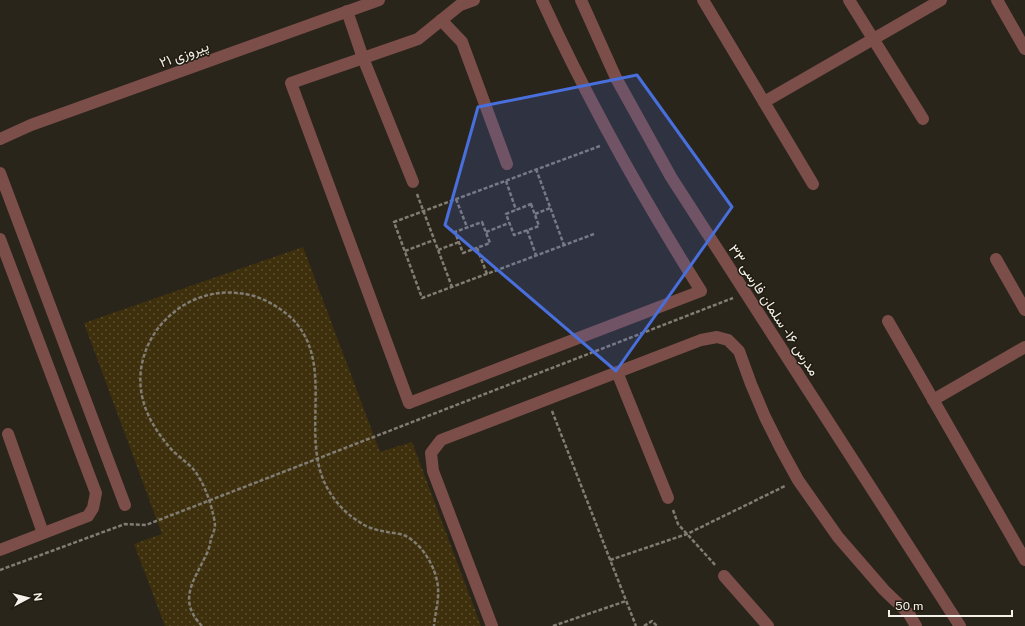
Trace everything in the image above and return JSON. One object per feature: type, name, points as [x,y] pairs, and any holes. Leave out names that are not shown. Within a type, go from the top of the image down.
[{"type":"street","name":"پیروزی ۲۱","points":[[0,139],[31,125],[379,0]]},
{"type":"street","points":[[474,0],[460,5],[418,40],[291,83],[408,403],[701,291],[668,239],[612,141],[581,82],[542,0]]},
{"type":"street","name":"مدرس ۱۶ - سلمان فارسی ۳۳","points":[[581,0],[616,78],[671,177],[960,626]]},
{"type":"street","points":[[703,0],[814,184]]},
{"type":"street","points":[[849,0],[923,119]]},
{"type":"street","points":[[764,102],[941,0]]},
{"type":"street","points":[[997,0],[1025,48]]},
{"type":"street","points":[[347,11],[363,58],[413,182]]},
{"type":"street","points":[[442,20],[462,42],[506,164]]},
{"type":"street","points":[[0,173],[125,505]]},
{"type":"street","points":[[0,239],[96,493],[93,508],[88,516],[0,550]]},
{"type":"street","points":[[996,259],[1025,310]]},
{"type":"street","points":[[888,321],[1025,560]]},
{"type":"street","points":[[492,626],[433,471],[431,454],[441,440],[701,340],[717,338],[728,340],[739,350],[751,384],[780,449],[798,480],[838,538],[884,590],[909,614],[916,626]]},
{"type":"street","points":[[933,400],[1025,347]]},
{"type":"street","points":[[617,372],[668,498]]},
{"type":"street","points":[[8,434],[43,533]]},
{"type":"street","points":[[724,576],[768,626]]},
{"type":"path","points":[[594,234],[422,298],[394,222],[612,141]]},
{"type":"path","points":[[536,169],[564,245]]},
{"type":"path","points":[[506,181],[516,210]]},
{"type":"path","points":[[413,182],[452,287]]},
{"type":"path","points":[[456,199],[467,227]]},
{"type":"path","points":[[531,204],[535,214],[539,226],[514,235],[506,214],[531,204]]},
{"type":"path","points":[[535,214],[550,208]]},
{"type":"path","points":[[482,222],[486,232],[490,243],[463,253],[455,232],[482,222]]},
{"type":"path","points":[[486,232],[509,223]]},
{"type":"path","points":[[527,230],[536,255]]},
{"type":"path","points":[[405,251],[434,240]]},
{"type":"path","points":[[438,250],[459,242]]},
{"type":"path","points":[[477,248],[487,274]]},
{"type":"path","points":[[202,626],[194,616],[189,600],[192,580],[207,553],[215,526],[210,500],[195,471],[172,449],[148,417],[143,405],[140,378],[145,352],[157,329],[166,318],[176,310],[199,297],[227,292],[255,296],[280,309],[292,319],[308,342],[313,355],[316,395],[314,438],[322,477],[328,489],[344,511],[355,519],[377,530],[402,534],[419,546],[431,564],[438,584],[434,626]]},
{"type":"path","points":[[0,570],[125,524],[146,525],[745,293]]},
{"type":"path","points":[[547,400],[636,626]]},
{"type":"path","points":[[610,560],[687,534],[798,480]]},
{"type":"path","points":[[668,498],[678,524],[724,576]]},
{"type":"path","points":[[552,626],[626,601]]},
{"type":"path","points":[[644,626],[652,621],[657,626]]},
{"type":"highlighted area","points":[[637,75],[732,207],[616,371],[445,225],[478,107]]},
{"type":"shaded area","points":[[303,247],[380,452],[412,442],[481,626],[165,626],[134,544],[162,534],[84,323]]}]
